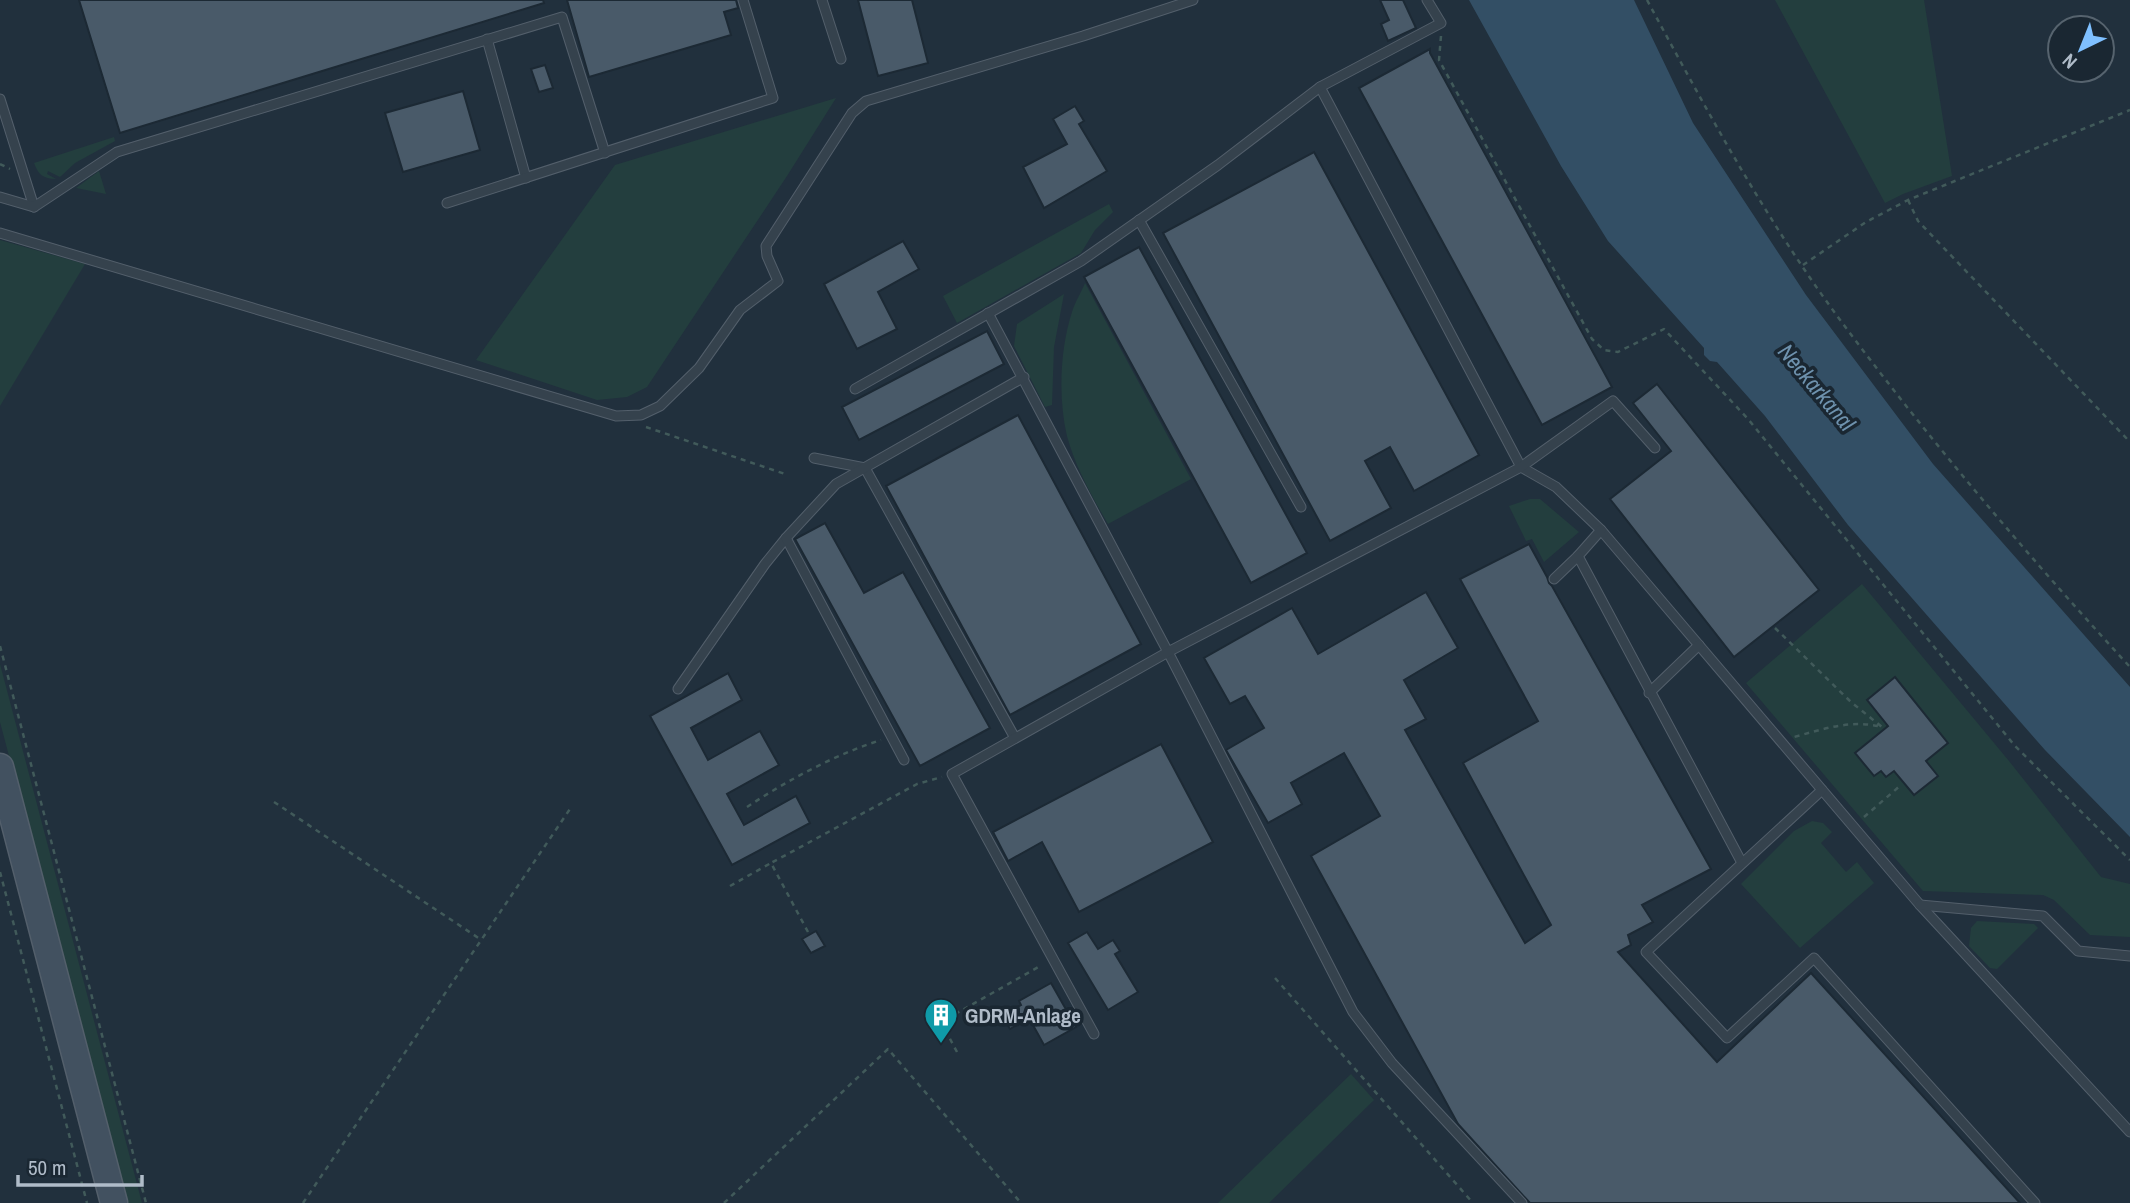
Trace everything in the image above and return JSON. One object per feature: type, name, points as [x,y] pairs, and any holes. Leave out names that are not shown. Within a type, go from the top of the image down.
[{"type":"main road","points":[[0,767],[114,1203]]},
{"type":"lane","points":[[447,202],[773,98],[743,0]]},
{"type":"lane","points":[[822,0],[841,59]]},
{"type":"lane","points":[[0,233],[616,416],[641,415],[660,406],[699,368],[740,310],[778,281],[767,256],[766,246],[852,113],[866,101],[1193,0]]},
{"type":"lane","points":[[855,389],[1081,261],[1218,165],[1320,87],[1441,23],[1427,0]]},
{"type":"lane","points":[[0,197],[34,207],[117,152],[562,17],[605,153]]},
{"type":"lane","points":[[487,39],[526,178]]},
{"type":"lane","points":[[1320,87],[1521,467],[1556,486],[1601,530],[1920,905],[2130,1132]]},
{"type":"lane","points":[[0,99],[34,207]]},
{"type":"lane","points":[[1139,220],[1301,507]]},
{"type":"lane","points":[[988,313],[1168,652],[1353,1012],[1392,1063],[1522,1203]]},
{"type":"lane","points":[[678,689],[765,564],[836,484],[1024,377]]},
{"type":"lane","points":[[1094,1034],[952,774],[1168,652],[1521,467],[1613,401],[1655,448]]},
{"type":"lane","points":[[814,458],[865,467]]},
{"type":"lane","points":[[865,467],[1016,738]]},
{"type":"lane","points":[[1555,579],[1601,530]]},
{"type":"lane","points":[[786,538],[904,760]]},
{"type":"lane","points":[[1578,556],[1742,863]]},
{"type":"lane","points":[[1649,692],[1699,645]]},
{"type":"lane","points":[[1822,790],[1646,953],[1727,1038],[1814,958],[2035,1203]]},
{"type":"lane","points":[[1920,905],[2043,916],[2078,951],[2130,956]]},
{"type":"path","points":[[1647,0],[1717,129],[1835,313],[1979,496],[2130,667]]},
{"type":"path","points":[[1441,23],[1439,60],[1592,339],[1604,350],[1618,352],[1664,330],[1748,419],[2015,746],[2130,860]]},
{"type":"path","points":[[1803,265],[1867,222],[1908,200],[2130,110]]},
{"type":"path","points":[[0,164],[13,170]]},
{"type":"path","points":[[1908,200],[1918,221],[2130,442]]},
{"type":"path","points":[[616,416],[788,475]]},
{"type":"path","points":[[1775,628],[1851,702],[1882,727],[1863,722],[1840,725],[1780,741]]},
{"type":"path","points":[[0,646],[146,1203]]},
{"type":"path","points":[[747,807],[825,763],[861,746],[892,736]]},
{"type":"path","points":[[730,886],[917,784],[952,774]]},
{"type":"path","points":[[1853,827],[1901,785]]},
{"type":"path","points":[[274,802],[480,939]]},
{"type":"path","points":[[303,1203],[572,806]]},
{"type":"path","points":[[771,863],[808,932]]},
{"type":"path","points":[[0,872],[87,1203]]},
{"type":"path","points":[[957,1052],[941,1022],[1054,958]]},
{"type":"path","points":[[1275,978],[1474,1203]]},
{"type":"path","points":[[724,1203],[888,1049],[1021,1203]]},
{"type":"green space","points":[[1775,0],[1924,0],[1952,176],[1885,203]]},
{"type":"green space","points":[[836,98],[647,387],[627,397],[597,400],[476,360],[615,165]]},
{"type":"green space","points":[[114,137],[115,141],[75,163],[60,177],[48,171],[47,174],[56,179],[42,175],[34,163]]},
{"type":"green space","points":[[99,171],[106,194],[76,188]]},
{"type":"green space","points":[[1109,204],[1113,212],[1095,230],[1081,253],[957,323],[943,296]]},
{"type":"green space","points":[[0,240],[85,264],[0,406]]},
{"type":"green space","points":[[1085,283],[1191,479],[1108,524],[1075,459],[1067,436],[1062,406],[1065,342],[1073,308]]},
{"type":"green space","points":[[1064,294],[1054,347],[1052,405],[1045,407],[1014,346],[1017,324]]},
{"type":"green space","points":[[1530,499],[1540,499],[1579,532],[1544,562],[1532,539],[1526,541],[1509,506]]},
{"type":"green space","points":[[1862,584],[2101,877],[2130,884],[2130,937],[2090,935],[2054,900],[2043,895],[1923,891],[1746,683]]},
{"type":"green space","points":[[0,664],[142,1203],[128,1203],[0,722]]},
{"type":"green space","points":[[1812,821],[1823,823],[1832,832],[1821,843],[1846,872],[1857,862],[1874,883],[1800,948],[1741,884],[1794,831]]},
{"type":"green space","points":[[1977,921],[2034,924],[2038,928],[1997,969],[1990,968],[1969,946],[1971,928]]},
{"type":"green space","points":[[1351,1074],[1374,1100],[1269,1203],[1218,1203]]},
{"type":"water","name":"Neckarkanal","points":[[1469,0],[1634,0],[1693,123],[1806,295],[1933,464],[2130,687],[2130,837],[2045,750],[1848,525],[1765,416],[1717,362],[1710,361],[1704,355],[1704,348],[1608,241],[1561,166]]},
{"type":"building","points":[[79,0],[543,0],[544,3],[120,133]]},
{"type":"building","points":[[567,0],[736,0],[738,8],[724,12],[731,35],[589,77]]},
{"type":"building","points":[[858,0],[912,0],[928,63],[878,76]]},
{"type":"building","points":[[1380,0],[1403,0],[1416,28],[1388,41],[1381,24],[1389,20]]},
{"type":"building","points":[[1430,49],[1612,387],[1542,425],[1359,88]]},
{"type":"building","points":[[545,65],[553,88],[539,92],[531,69]]},
{"type":"building","points":[[463,91],[480,150],[403,172],[385,113]]},
{"type":"building","points":[[1075,106],[1084,121],[1079,124],[1107,171],[1044,208],[1023,167],[1067,144],[1053,119]]},
{"type":"building","points":[[1314,152],[1479,455],[1414,491],[1390,447],[1365,461],[1391,508],[1330,541],[1163,233]]},
{"type":"building","points":[[903,241],[919,269],[878,292],[897,329],[857,349],[824,284]]},
{"type":"building","points":[[1139,247],[1307,553],[1251,583],[1084,277]]},
{"type":"building","points":[[987,331],[1004,364],[859,440],[842,407]]},
{"type":"building","points":[[1657,384],[1819,590],[1734,657],[1610,499],[1671,451],[1633,403]]},
{"type":"building","points":[[1018,415],[1141,644],[1010,715],[886,486]]},
{"type":"building","points":[[825,523],[864,593],[903,572],[990,728],[920,766],[795,539]]},
{"type":"building","points":[[1529,544],[1711,869],[1642,905],[1653,922],[1628,935],[1631,945],[1618,952],[1717,1062],[1811,973],[2020,1203],[1530,1203],[1458,1124],[1311,856],[1380,816],[1344,753],[1291,783],[1302,804],[1268,823],[1226,750],[1264,728],[1245,696],[1230,704],[1204,658],[1292,608],[1318,654],[1426,592],[1458,648],[1404,680],[1426,719],[1405,730],[1525,943],[1551,925],[1463,763],[1538,721],[1460,579]]},
{"type":"building","points":[[728,673],[742,700],[691,728],[708,760],[760,731],[779,765],[727,794],[744,825],[796,796],[810,823],[732,865],[650,716]]},
{"type":"building","points":[[1895,677],[1948,743],[1926,761],[1938,776],[1914,795],[1894,771],[1886,777],[1881,771],[1874,776],[1855,753],[1888,726],[1867,700]]},
{"type":"building","points":[[1161,744],[1213,842],[1079,912],[1042,842],[1008,861],[993,832]]},
{"type":"building","points":[[816,931],[825,946],[811,953],[802,939]]},
{"type":"building","points":[[1087,932],[1098,949],[1113,940],[1120,951],[1115,954],[1138,992],[1108,1010],[1068,943]]},
{"type":"building","points":[[1051,983],[1076,1027],[1044,1045],[1029,1018],[1010,1029],[1002,1015],[1021,1005],[1019,1001]]},
{"type":"place","name":"GDRM-Anlage","points":[[941,1045]]}]
